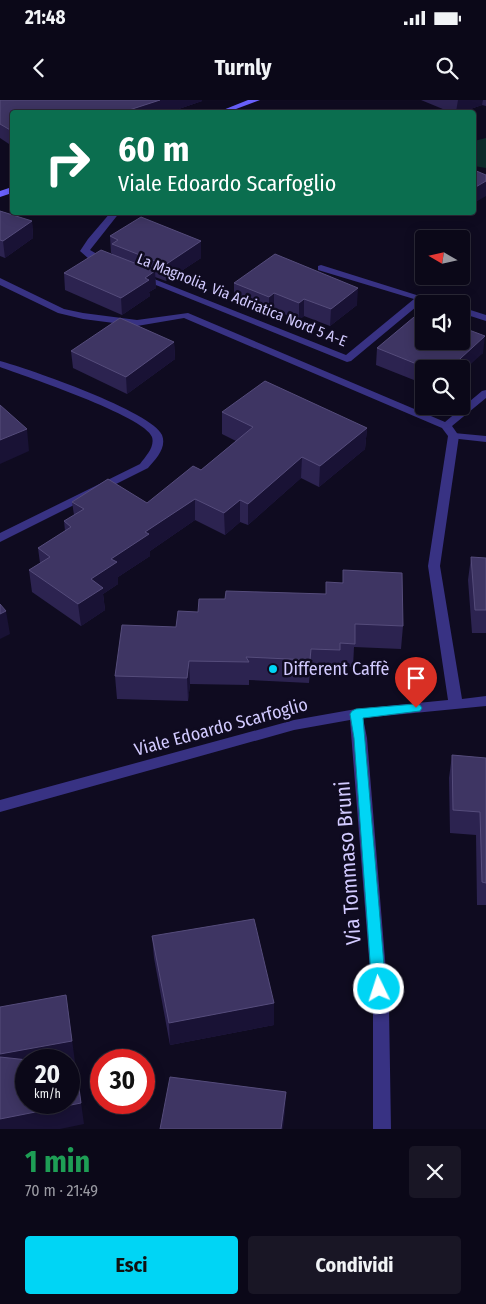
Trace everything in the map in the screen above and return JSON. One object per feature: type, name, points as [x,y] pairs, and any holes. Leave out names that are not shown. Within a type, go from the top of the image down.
[{"type":"main road","points":[[228,110],[256,100]]},
{"type":"street","name":"La Magnolia, Via Adriatica Nord 5 A-E","points":[[114,215],[109,224],[88,243],[84,250],[92,257],[347,359],[415,303]]},
{"type":"street","points":[[321,268],[415,296]]},
{"type":"street","points":[[0,281],[61,311],[83,316],[137,323],[186,315],[450,431],[486,439]]},
{"type":"street","points":[[470,313],[486,318]]},
{"type":"street","points":[[0,364],[141,420],[155,432],[158,443],[155,453],[144,466],[0,538]]},
{"type":"street","points":[[455,704],[455,693],[434,566],[450,431],[486,394]]},
{"type":"street","name":"Viale Edoardo Scarfoglio","points":[[0,806],[294,725],[356,714],[486,701]]},
{"type":"street","name":"Via Tommaso Bruni","points":[[356,714],[361,746],[381,1008],[382,1129]]},
{"type":"green space","points":[[486,138],[486,168],[476,166],[476,140]]},
{"type":"building","points":[[0,100],[160,100],[129,110],[10,110],[10,130],[0,124]]},
{"type":"building","points":[[476,171],[486,175],[486,181],[476,187]]},
{"type":"building","points":[[0,211],[32,221],[3,241],[0,240]]},
{"type":"building","points":[[141,217],[201,241],[165,265],[112,244],[118,240],[110,236]]},
{"type":"building","points":[[101,250],[155,271],[145,278],[149,280],[121,298],[64,273]]},
{"type":"building","points":[[275,254],[358,288],[331,309],[304,299],[299,303],[274,293],[269,297],[234,283]]},
{"type":"building","points":[[415,316],[415,350],[470,350],[459,360],[415,360],[415,363],[377,348]]},
{"type":"building","points":[[120,318],[174,342],[126,377],[71,351]]},
{"type":"building","points":[[470,330],[485,336],[470,350]]},
{"type":"building","points":[[265,381],[367,428],[320,466],[302,457],[248,504],[240,500],[224,513],[195,499],[145,532],[149,534],[111,559],[117,562],[91,579],[103,588],[78,604],[29,570],[50,557],[38,548],[71,527],[64,521],[84,509],[72,502],[108,479],[147,503],[193,466],[201,470],[253,427],[222,412]]},
{"type":"building","points":[[0,405],[27,429],[0,440]]},
{"type":"building","points":[[471,557],[486,558],[486,610],[475,610]]},
{"type":"building","points":[[343,570],[402,573],[403,626],[355,624],[355,644],[340,643],[340,650],[311,649],[310,660],[246,657],[249,662],[189,661],[187,678],[115,676],[122,625],[176,627],[178,611],[198,612],[199,599],[225,599],[226,591],[326,594],[326,582],[343,583]]},
{"type":"building","points":[[0,604],[6,611],[0,614]]},
{"type":"building","points":[[452,755],[486,758],[486,883],[482,882],[480,812],[453,810]]},
{"type":"building","points":[[254,919],[274,1003],[169,1023],[152,936]]},
{"type":"building","points":[[66,995],[72,1041],[28,1049],[15,1049],[15,1051],[0,1054],[0,1007]]},
{"type":"building","points":[[0,1057],[15,1059],[15,1114],[25,1114],[0,1119]]},
{"type":"building","points":[[170,1077],[286,1092],[281,1129],[160,1129]]},
{"type":"place","name":"Different Caffè","points":[[273,669]]},
{"type":"route","points":[[379,989],[360,738],[356,714],[416,708]]}]
